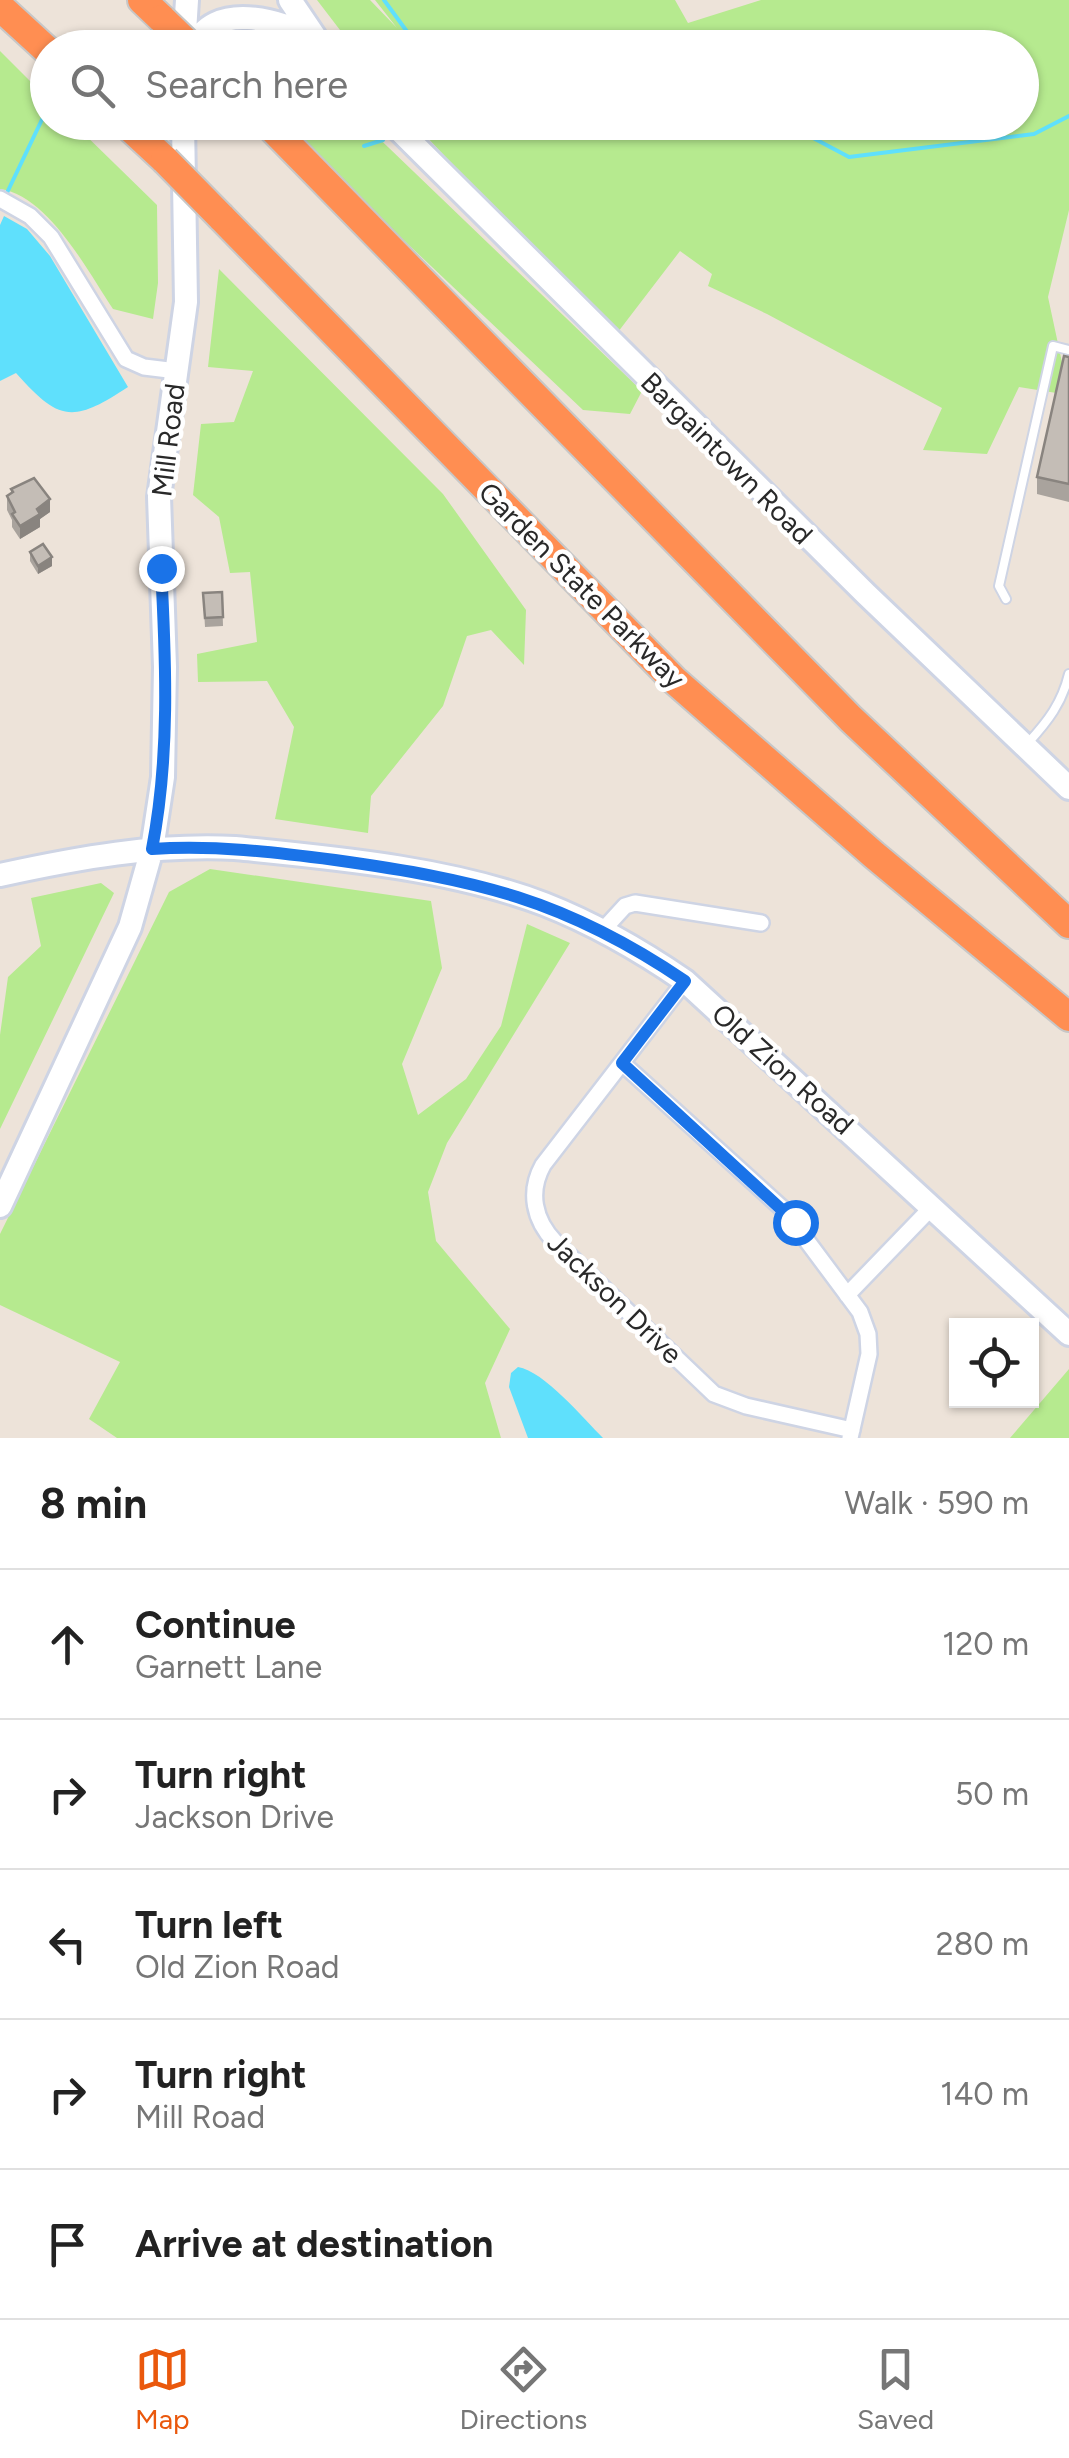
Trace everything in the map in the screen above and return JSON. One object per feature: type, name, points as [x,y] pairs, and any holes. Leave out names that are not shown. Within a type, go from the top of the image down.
[{"type":"highway","points":[[0,7],[30,34]]},
{"type":"highway","points":[[152,9],[172,30]]},
{"type":"highway","name":"Garden State Parkway","points":[[143,140],[674,680],[874,855],[1069,1017]]},
{"type":"highway","points":[[284,140],[852,720],[1069,924]]},
{"type":"street","points":[[187,0],[189,30]]},
{"type":"street","points":[[290,0],[310,30]]},
{"type":"street","points":[[201,30],[219,16],[231,14],[266,18],[291,30]]},
{"type":"street","name":"Mill Road","points":[[0,1206],[130,927],[160,812],[164,747],[159,496],[186,302],[183,140]]},
{"type":"street","name":"Bargaintown Road","points":[[409,140],[852,580],[1069,788]]},
{"type":"street","points":[[5,202],[30,216],[51,237],[126,359],[144,367],[177,371]]},
{"type":"street","name":"Old Zion Road","points":[[0,874],[100,854],[235,848],[436,876],[518,895],[603,930],[685,981],[1069,1334]]},
{"type":"street","points":[[603,930],[625,906],[636,902],[760,923]]},
{"type":"street","name":"Jackson Drive","points":[[685,981],[539,1170],[534,1196],[542,1226],[714,1394],[851,1434]]},
{"type":"street","points":[[622,1063],[784,1210],[860,1312],[869,1342],[851,1434]]},
{"type":"street","points":[[846,1295],[932,1207]]},
{"type":"lane","points":[[1006,599],[999,586],[1053,346],[1069,350]]},
{"type":"lane","points":[[1025,746],[1049,720],[1064,695],[1069,674]]},
{"type":"green space","points":[[317,0],[370,0],[397,28],[375,0],[675,0],[688,23],[761,0],[1069,0],[1069,210],[1048,297],[1069,395],[1019,387],[987,454],[923,450],[942,408],[708,286],[712,274],[680,251],[618,332],[511,228],[430,140],[1039,140],[1039,30],[340,30]]},
{"type":"green space","points":[[0,51],[30,81],[30,140],[90,140],[157,205],[158,283],[153,319],[113,309],[51,220],[18,195],[0,189]]},
{"type":"green space","points":[[298,140],[381,140],[642,391],[630,414],[583,410]]},
{"type":"green space","points":[[219,269],[443,494],[526,610],[524,665],[491,630],[467,636],[443,706],[371,796],[368,833],[275,819],[294,727],[267,681],[198,682],[197,654],[257,642],[250,572],[230,573],[219,517],[193,495],[201,424],[234,422],[253,371],[208,367]]},
{"type":"green space","points":[[210,869],[431,901],[442,968],[402,1064],[418,1115],[466,1079],[501,1026],[527,924],[570,943],[447,1143],[428,1192],[436,1241],[510,1329],[485,1383],[501,1438],[117,1438],[89,1419],[120,1362],[0,1305],[0,1234],[169,892]]},
{"type":"green space","points":[[101,883],[114,893],[0,1129],[0,1035],[8,977],[41,946],[31,898]]},
{"type":"green space","points":[[1069,1369],[1069,1438],[1010,1438]]},
{"type":"water","points":[[4,216],[27,229],[50,256],[128,387],[93,407],[67,412],[44,401],[16,373],[0,381],[0,225]]},
{"type":"water","points":[[518,1367],[551,1386],[603,1438],[528,1438],[509,1387],[511,1373]]},
{"type":"building","points":[[1064,356],[1069,357],[1069,484],[1037,477]]},
{"type":"building","points":[[34,478],[50,499],[37,509],[40,514],[20,526],[7,496],[13,492],[11,489]]},
{"type":"building","points":[[43,544],[52,557],[38,566],[30,552]]},
{"type":"building","points":[[222,592],[223,617],[205,618],[203,593]]},
{"type":"waterway","points":[[384,0],[406,30]]},
{"type":"waterway","points":[[1039,131],[1069,116]]},
{"type":"waterway","points":[[4,199],[32,140]]},
{"type":"waterway","points":[[364,146],[383,140]]},
{"type":"waterway","points":[[817,140],[849,157],[986,140]]},
{"type":"route","points":[[161,568],[164,777],[152,849],[235,848],[484,885],[573,916],[630,944],[685,981],[622,1063],[795,1222]]}]
